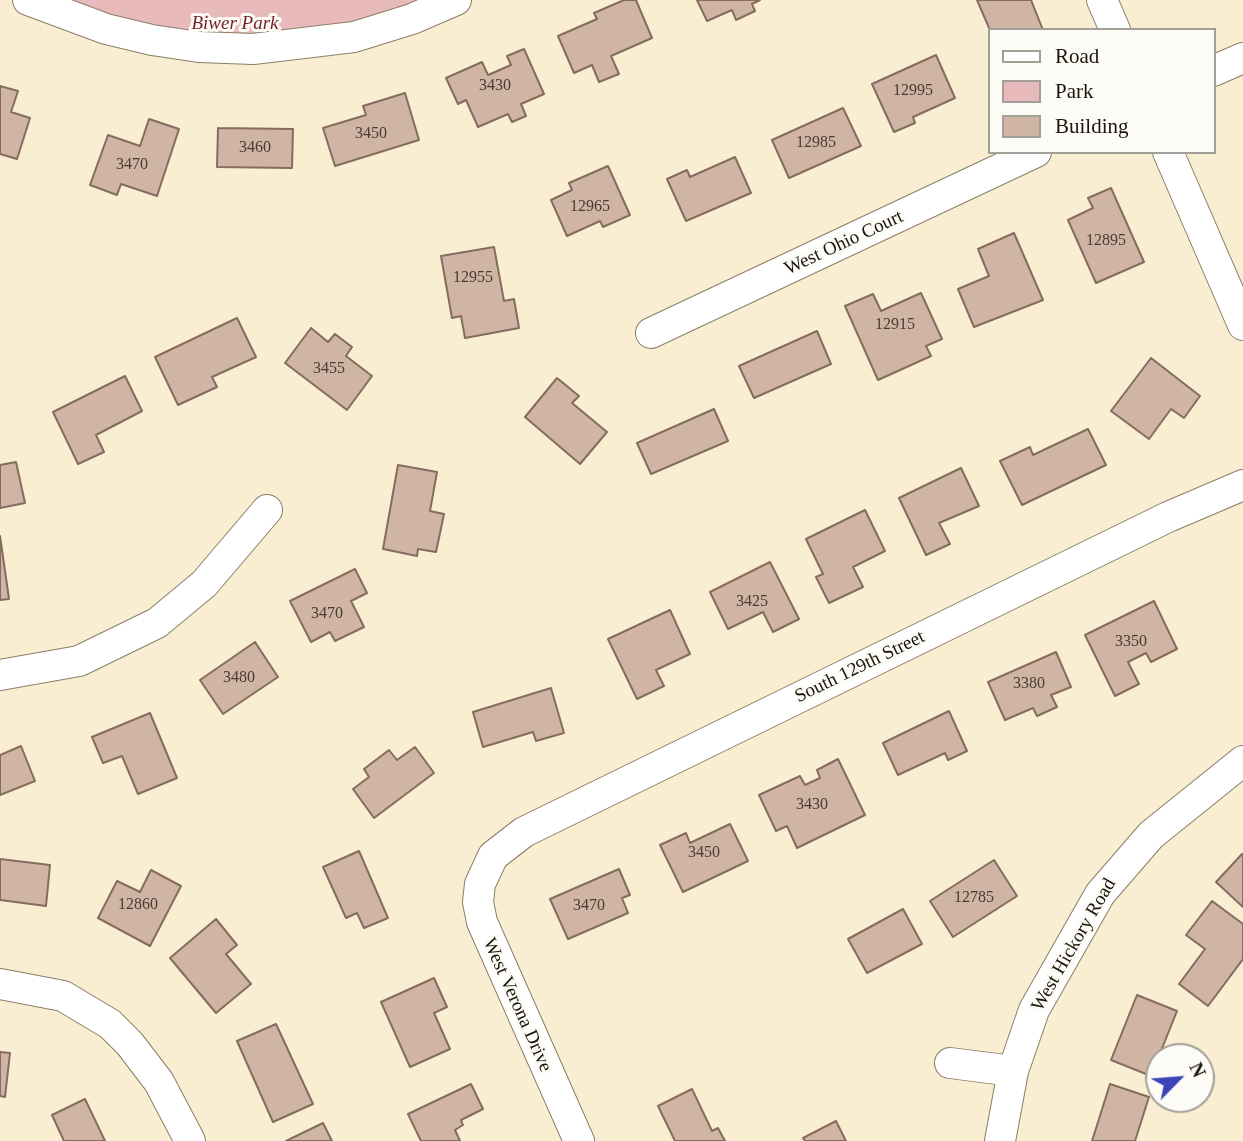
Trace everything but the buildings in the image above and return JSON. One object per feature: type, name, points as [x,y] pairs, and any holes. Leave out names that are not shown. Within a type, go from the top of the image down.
[{"type":"street","points":[[28,0],[106,29],[152,40],[199,47],[253,49],[355,37],[412,19],[456,0]]},
{"type":"street","points":[[1102,0],[1114,28]]},
{"type":"street","points":[[1215,70],[1243,58]]},
{"type":"street","name":"West Ohio Court","points":[[651,333],[1033,154]]},
{"type":"street","points":[[1169,154],[1243,325]]},
{"type":"street","name":"South 129th Street","points":[[487,865],[507,842],[524,832],[1156,523],[1243,485]]},
{"type":"street","points":[[0,676],[79,661],[157,623],[204,584],[267,510]]},
{"type":"street","name":"West Hickory Road","points":[[1000,1141],[1013,1071],[1034,1010],[1100,894],[1151,835],[1243,761]]},
{"type":"street","name":"West Verona Drive","points":[[487,865],[479,893],[482,922],[579,1141]]},
{"type":"street","points":[[0,984],[63,996],[110,1024],[130,1044],[159,1082],[190,1141]]},
{"type":"street","points":[[950,1063],[1013,1071]]},
{"type":"green space","name":"Biwer Park","points":[[27,0],[440,0],[354,37],[199,47]]}]
